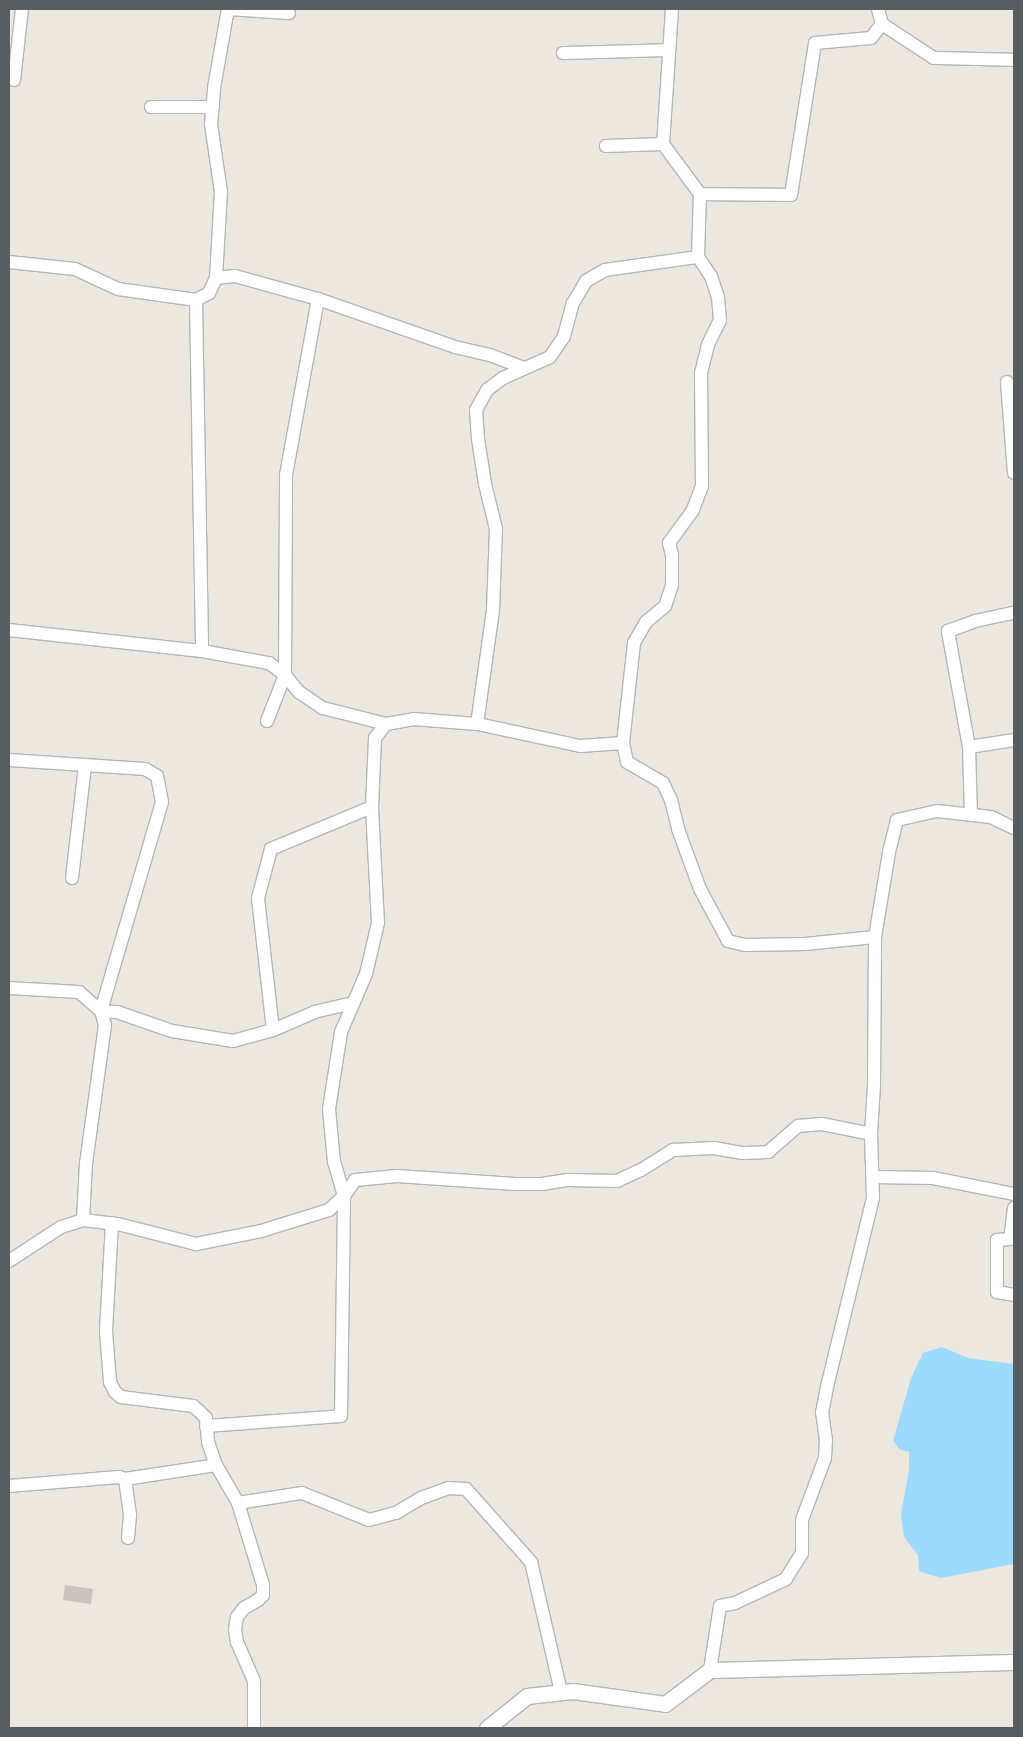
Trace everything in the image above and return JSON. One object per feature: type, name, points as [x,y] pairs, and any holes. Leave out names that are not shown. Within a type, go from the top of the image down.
[{"type":"street","points":[[14,80],[22,9]]},
{"type":"street","points":[[9,262],[75,269],[118,289],[196,300],[208,293],[216,278],[221,192],[211,124],[228,9],[289,13]]},
{"type":"street","points":[[672,9],[663,144],[700,194],[698,257],[711,276],[718,296],[720,320],[708,345],[701,373],[702,486],[693,510],[670,543],[672,585],[665,606],[646,622],[634,643],[623,743],[627,762],[663,783],[671,800],[678,829],[700,889],[728,941],[746,945],[805,944],[875,937]]},
{"type":"street","points":[[878,9],[882,24],[934,58],[1014,60]]},
{"type":"street","points":[[700,194],[791,195],[815,43],[872,38],[882,24]]},
{"type":"street","points":[[563,53],[669,50]]},
{"type":"street","points":[[151,107],[213,107]]},
{"type":"street","points":[[606,146],[663,144]]},
{"type":"street","points":[[477,724],[493,610],[496,529],[482,466],[476,410],[487,390],[503,378],[550,357],[564,336],[573,303],[586,280],[605,270],[698,257]]},
{"type":"street","points":[[216,278],[235,276],[318,299],[455,347],[490,355],[524,368]]},
{"type":"street","points":[[267,721],[285,674],[286,475],[318,299]]},
{"type":"street","points":[[196,300],[202,650]]},
{"type":"street","points":[[1007,382],[1014,473]]},
{"type":"street","points":[[971,815],[969,747],[948,631],[975,621],[1014,613]]},
{"type":"street","points":[[9,630],[202,650],[269,663],[285,674],[299,692],[323,708],[386,724],[413,719],[477,724],[580,746],[623,743]]},
{"type":"street","points":[[206,1426],[341,1416],[344,1196],[334,1162],[330,1108],[341,1032],[366,974],[378,923],[372,806],[375,738],[386,724]]},
{"type":"street","points":[[969,747],[1014,740]]},
{"type":"street","points":[[9,760],[145,769],[157,776],[162,802],[101,1011],[105,1025],[86,1163],[83,1220]]},
{"type":"street","points":[[72,878],[85,766]]},
{"type":"street","points":[[274,1030],[258,898],[270,849],[372,806]]},
{"type":"street","points":[[710,1670],[720,1606],[735,1603],[786,1579],[802,1553],[802,1520],[825,1458],[826,1439],[822,1412],[874,1198],[871,1134],[874,1066],[875,937],[897,820],[937,811],[991,817],[1014,828]]},
{"type":"street","points":[[9,988],[79,992],[101,1011],[117,1012],[172,1031],[233,1042],[274,1030],[315,1012],[353,1003]]},
{"type":"street","points":[[9,1261],[61,1227],[83,1220],[112,1223],[196,1244],[261,1231],[329,1210],[344,1196],[355,1180],[397,1176],[515,1184],[542,1184],[568,1180],[617,1181],[642,1170],[673,1150],[714,1148],[743,1153],[768,1152],[798,1126],[822,1124],[871,1134]]},
{"type":"street","points":[[874,1177],[933,1178],[1014,1194]]},
{"type":"street","points":[[1014,1208],[1010,1239],[997,1240],[997,1292],[1014,1295]]},
{"type":"street","points":[[112,1223],[106,1332],[110,1382],[121,1397],[193,1406],[206,1418],[208,1442],[216,1466],[238,1503],[263,1585],[263,1594],[258,1600],[244,1608],[237,1618],[235,1630],[236,1642],[254,1681],[254,1728]]},
{"type":"street","points":[[9,1486],[119,1477],[125,1479],[216,1466]]},
{"type":"street","points":[[125,1479],[130,1515],[128,1538]]},
{"type":"street","points":[[238,1503],[302,1493],[369,1520],[396,1513],[421,1498],[448,1488],[466,1489],[531,1562],[561,1692]]},
{"type":"street","points":[[487,1728],[527,1696],[573,1691],[665,1704],[710,1670],[1014,1662]]},
{"type":"water","points":[[942,1347],[968,1358],[1014,1364],[1014,1564],[941,1578],[919,1571],[918,1555],[904,1537],[901,1514],[909,1470],[909,1452],[900,1450],[893,1441],[911,1378],[923,1353]]},
{"type":"building","points":[[65,1585],[93,1589],[91,1604],[63,1600]]}]
